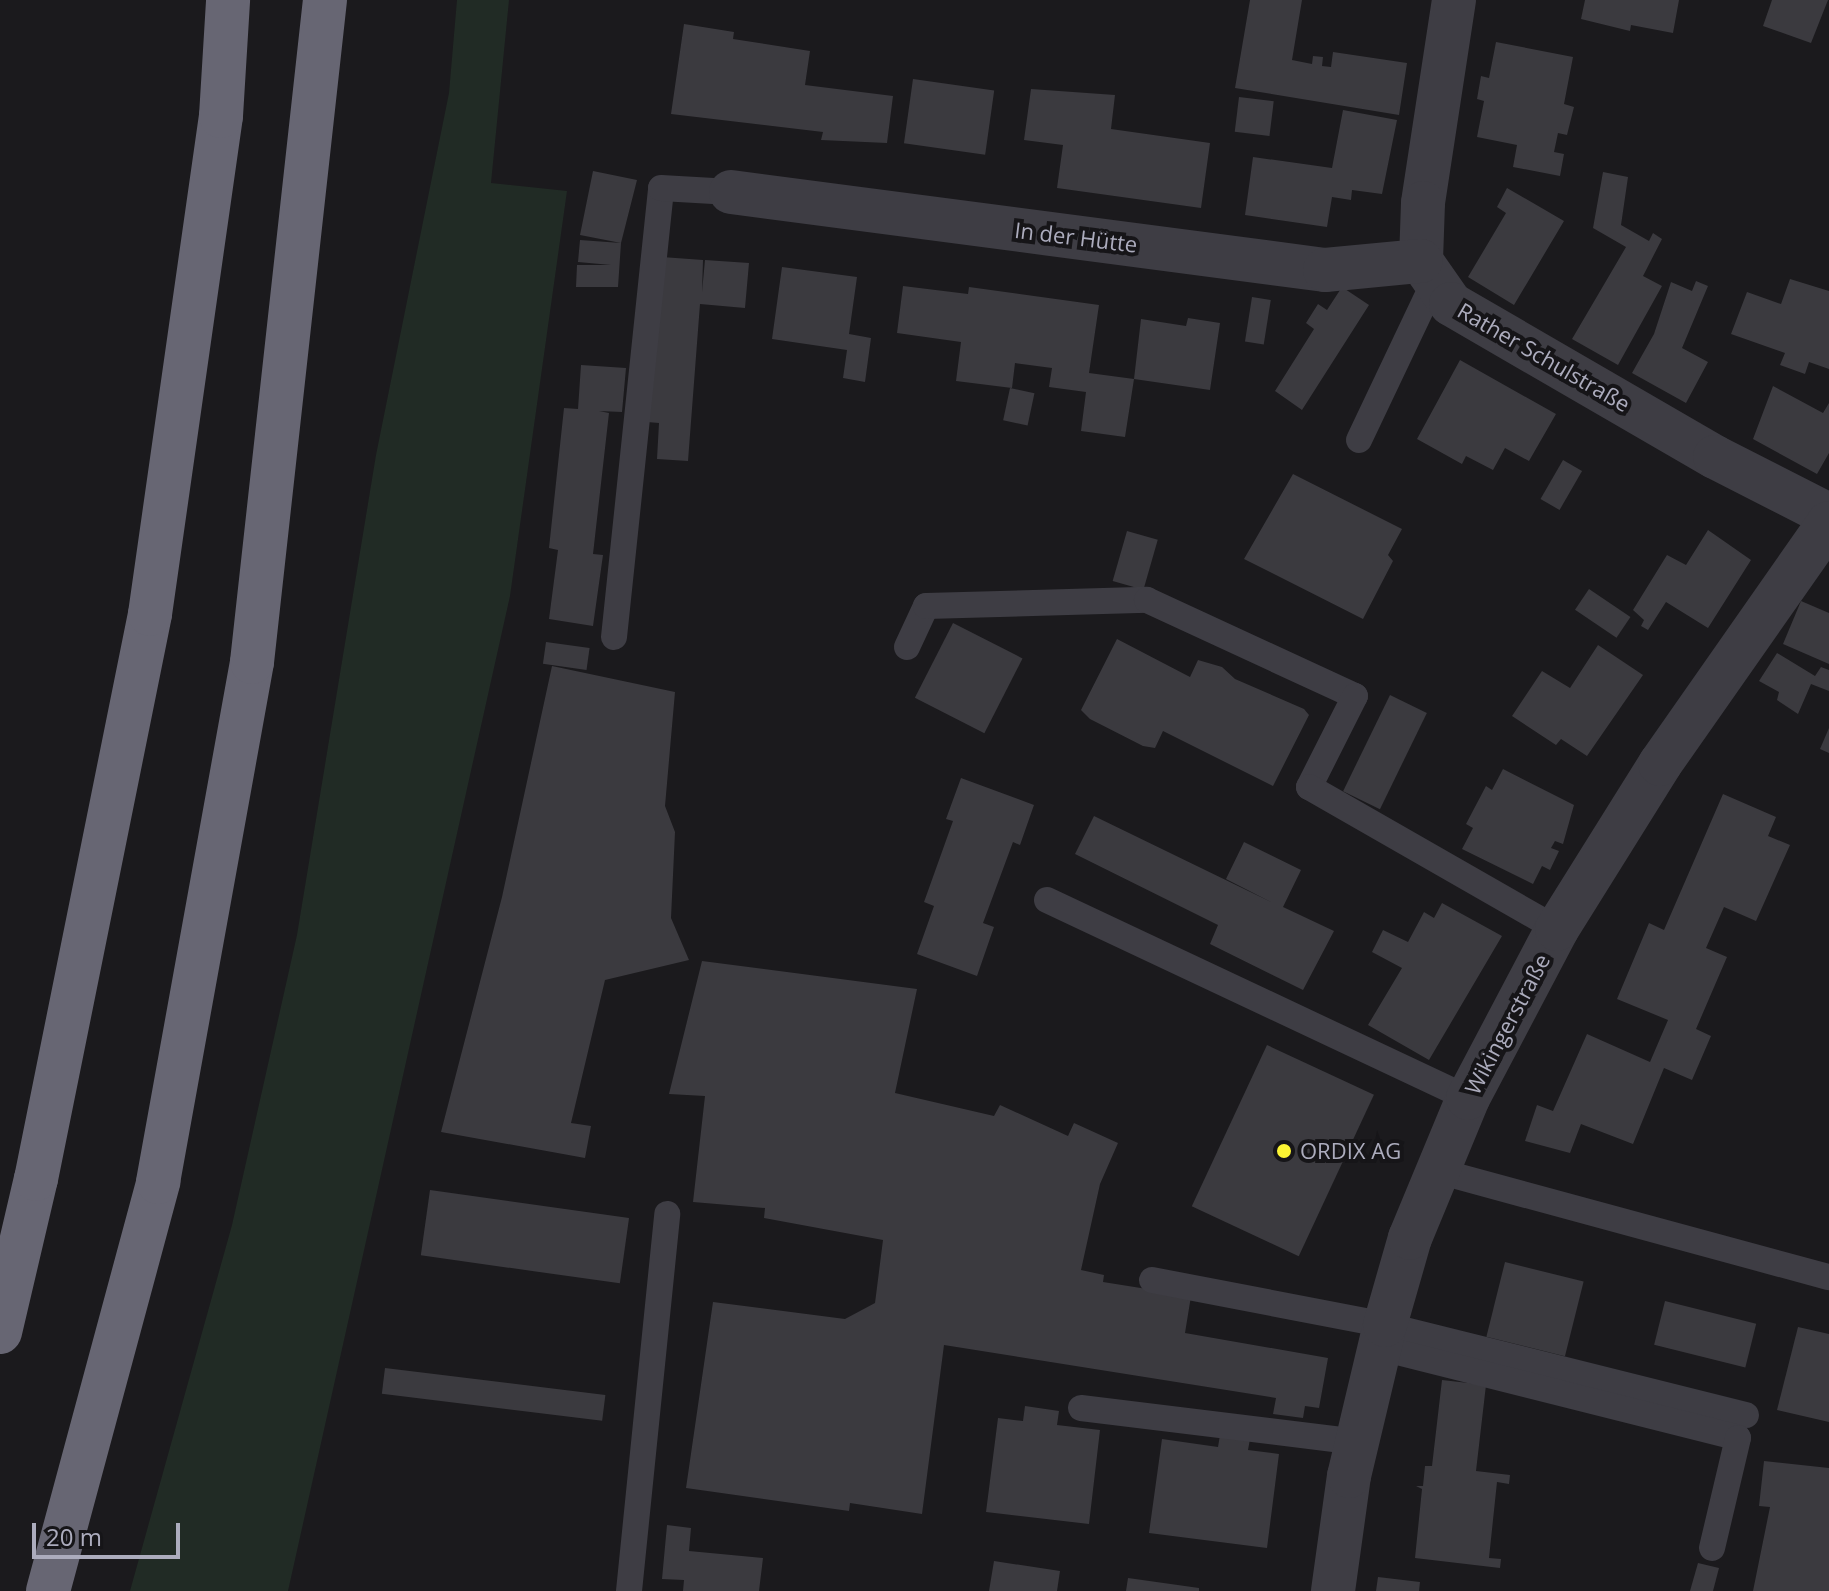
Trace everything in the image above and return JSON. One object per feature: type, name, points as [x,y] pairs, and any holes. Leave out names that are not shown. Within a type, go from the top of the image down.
[{"type":"highway","points":[[0,1332],[36,1179],[150,614],[221,116],[228,0]]},
{"type":"highway","points":[[48,1591],[158,1182],[252,662],[325,0]]},
{"type":"street","points":[[1428,270],[1423,203],[1454,0]]},
{"type":"street","name":"In der Hütte","points":[[731,192],[1325,270],[1428,270]]},
{"type":"street","name":"Rather Schulstraße","points":[[1428,270],[1451,304],[1715,457],[1829,515]]},
{"type":"street","name":"Wikingerstraße","points":[[1333,1591],[1358,1442],[1410,1238],[1468,1098],[1557,929],[1660,764],[1829,523]]},
{"type":"lane","points":[[614,637],[661,188],[731,192]]},
{"type":"lane","points":[[1359,440],[1428,270]]},
{"type":"lane","points":[[907,647],[926,606],[1147,600],[1355,696],[1309,787],[1557,929]]},
{"type":"lane","points":[[1047,900],[1468,1098]]},
{"type":"lane","points":[[1438,1171],[1829,1277]]},
{"type":"lane","points":[[629,1591],[667,1214]]},
{"type":"lane","points":[[1152,1280],[1383,1337],[1746,1415]]},
{"type":"lane","points":[[1383,1337],[1738,1438],[1712,1548]]},
{"type":"lane","points":[[1081,1408],[1358,1442]]},
{"type":"shaded area","points":[[457,0],[509,0],[491,183],[567,191],[510,596],[288,1591],[130,1591],[232,1225],[297,935],[376,455],[449,93]]},
{"type":"building","points":[[1250,0],[1302,0],[1292,60],[1312,64],[1313,56],[1323,57],[1322,66],[1331,67],[1333,52],[1407,63],[1399,115],[1235,88]]},
{"type":"building","points":[[1585,0],[1679,0],[1673,33],[1631,25],[1630,31],[1581,19]]},
{"type":"building","points":[[1772,0],[1828,0],[1811,43],[1763,26]]},
{"type":"building","points":[[684,24],[734,32],[733,39],[810,51],[805,85],[893,96],[887,143],[821,140],[823,132],[671,114]]},
{"type":"building","points":[[1496,42],[1573,57],[1564,104],[1574,107],[1567,135],[1558,133],[1554,152],[1564,154],[1560,176],[1513,167],[1517,145],[1477,137],[1484,101],[1477,99],[1481,76],[1489,78]]},
{"type":"building","points":[[913,79],[994,90],[985,155],[904,143]]},
{"type":"building","points":[[1031,89],[1115,95],[1111,129],[1210,143],[1201,208],[1057,188],[1063,145],[1024,140]]},
{"type":"building","points":[[1239,97],[1274,101],[1269,136],[1235,132]]},
{"type":"building","points":[[1343,110],[1397,120],[1382,194],[1352,190],[1351,200],[1332,197],[1327,227],[1245,215],[1253,157],[1332,168]]},
{"type":"building","points":[[593,171],[637,180],[621,243],[580,235]]},
{"type":"building","points":[[1603,172],[1628,177],[1621,225],[1649,241],[1653,233],[1662,239],[1643,276],[1662,286],[1618,365],[1572,339],[1626,247],[1593,228]]},
{"type":"building","points":[[1507,188],[1564,221],[1514,305],[1468,277],[1506,213],[1497,207]]},
{"type":"building","points":[[580,240],[621,243],[618,287],[576,287],[577,265],[611,265],[578,262]]},
{"type":"building","points":[[662,257],[703,260],[702,292],[705,260],[749,263],[745,308],[700,304],[688,461],[657,459],[659,423],[647,422]]},
{"type":"building","points":[[782,267],[857,277],[849,334],[871,338],[865,382],[843,378],[847,350],[772,339]]},
{"type":"building","points":[[1790,279],[1829,291],[1829,369],[1809,362],[1805,374],[1780,365],[1785,353],[1731,334],[1747,292],[1781,304]]},
{"type":"building","points":[[1696,281],[1708,286],[1682,348],[1708,362],[1686,403],[1632,373],[1654,334],[1671,282],[1692,291]]},
{"type":"building","points":[[903,286],[968,294],[969,287],[1099,305],[1089,373],[1134,379],[1125,437],[1081,431],[1086,392],[1049,387],[1052,368],[1015,363],[1012,388],[956,381],[961,342],[897,333]]},
{"type":"building","points":[[1342,287],[1369,305],[1302,410],[1275,391],[1314,329],[1306,323],[1318,304],[1327,310]]},
{"type":"building","points":[[1252,297],[1271,300],[1264,344],[1245,341]]},
{"type":"building","points":[[1188,318],[1220,323],[1210,390],[1134,379],[1141,319],[1186,326]]},
{"type":"building","points":[[1460,360],[1556,414],[1529,461],[1505,448],[1493,470],[1466,456],[1462,464],[1417,439]]},
{"type":"building","points":[[581,365],[626,368],[622,412],[599,411],[609,413],[593,554],[603,555],[593,626],[549,619],[558,550],[549,548],[564,408],[578,409]]},
{"type":"building","points":[[1773,386],[1823,413],[1829,403],[1829,453],[1817,474],[1753,439]]},
{"type":"building","points":[[1010,388],[1034,393],[1028,425],[1003,420]]},
{"type":"building","points":[[1563,460],[1582,471],[1560,510],[1540,499]]},
{"type":"building","points":[[1293,474],[1402,529],[1388,555],[1393,561],[1363,619],[1244,559]]},
{"type":"building","points":[[1708,530],[1751,560],[1708,628],[1666,602],[1648,630],[1641,626],[1644,620],[1633,610],[1667,555],[1686,565]]},
{"type":"building","points":[[1127,531],[1158,540],[1143,590],[1113,581]]},
{"type":"building","points":[[1589,589],[1630,617],[1616,638],[1575,610]]},
{"type":"building","points":[[1801,601],[1829,613],[1829,664],[1783,644]]},
{"type":"building","points":[[953,623],[1022,658],[984,733],[915,698]]},
{"type":"building","points":[[1117,639],[1190,677],[1198,660],[1222,667],[1235,679],[1304,709],[1309,715],[1273,786],[1163,731],[1155,748],[1143,746],[1090,719],[1081,710]]},
{"type":"building","points":[[546,642],[590,648],[587,670],[543,664]]},
{"type":"building","points":[[1598,645],[1643,675],[1587,756],[1561,739],[1556,745],[1512,716],[1542,671],[1570,688]]},
{"type":"building","points":[[1777,653],[1815,676],[1821,667],[1829,670],[1829,691],[1811,684],[1798,714],[1777,700],[1779,692],[1759,681]]},
{"type":"building","points":[[552,666],[675,692],[665,806],[675,832],[671,918],[689,960],[605,980],[571,1123],[591,1126],[585,1158],[441,1132],[502,897]]},
{"type":"building","points":[[1390,695],[1427,713],[1380,809],[1343,791]]},
{"type":"building","points":[[1829,728],[1829,753],[1820,749]]},
{"type":"building","points":[[1503,769],[1574,805],[1563,844],[1555,841],[1551,848],[1559,851],[1550,870],[1542,866],[1533,884],[1462,849],[1473,828],[1466,824],[1486,786],[1492,790]]},
{"type":"building","points":[[961,778],[1034,805],[1020,845],[1013,842],[983,923],[994,927],[977,976],[917,954],[934,906],[924,902],[953,821],[946,819]]},
{"type":"building","points":[[1723,794],[1776,817],[1768,836],[1790,845],[1756,921],[1724,907],[1706,948],[1727,957],[1696,1029],[1711,1036],[1692,1080],[1664,1068],[1633,1144],[1581,1124],[1570,1153],[1525,1141],[1537,1105],[1553,1111],[1587,1034],[1650,1062],[1668,1020],[1617,999],[1649,923],[1664,930]]},
{"type":"building","points":[[1094,816],[1275,904],[1226,879],[1244,842],[1301,870],[1283,907],[1334,931],[1303,990],[1210,944],[1218,925],[1075,854]]},
{"type":"building","points":[[1442,903],[1502,936],[1429,1060],[1368,1025],[1402,968],[1372,952],[1383,930],[1408,942],[1424,912],[1434,918]]},
{"type":"building","points":[[702,961],[917,989],[895,1093],[994,1116],[1000,1105],[1068,1136],[1074,1123],[1118,1143],[1100,1184],[1081,1270],[1104,1275],[1103,1282],[1191,1296],[1185,1333],[1328,1358],[1319,1408],[1305,1406],[1303,1418],[1273,1414],[1276,1398],[944,1345],[922,1514],[850,1503],[849,1511],[686,1488],[713,1302],[845,1319],[875,1303],[883,1240],[764,1218],[765,1208],[693,1202],[705,1096],[669,1094]]},
{"type":"building","name":"ORDIX AG","points":[[1267,1045],[1374,1095],[1299,1256],[1192,1206]]},
{"type":"building","points":[[430,1190],[629,1218],[620,1283],[421,1255]]},
{"type":"building","points":[[1505,1262],[1584,1282],[1565,1356],[1486,1337]]},
{"type":"building","points":[[1665,1301],[1756,1324],[1745,1367],[1654,1345]]},
{"type":"building","points":[[1798,1327],[1829,1334],[1829,1422],[1777,1410]]},
{"type":"building","points":[[385,1368],[605,1395],[602,1421],[382,1394]]},
{"type":"building","points":[[1442,1380],[1486,1385],[1476,1471],[1510,1475],[1509,1484],[1497,1482],[1489,1558],[1501,1559],[1500,1568],[1415,1558],[1422,1489],[1416,1486],[1423,1486],[1425,1466],[1432,1466]]},
{"type":"building","points":[[1025,1406],[1059,1411],[1057,1425],[1100,1430],[1089,1524],[986,1512],[998,1418],[1023,1421]]},
{"type":"building","points":[[1220,1435],[1250,1439],[1248,1450],[1279,1454],[1267,1548],[1149,1533],[1162,1439],[1218,1447]]},
{"type":"building","points":[[1764,1461],[1829,1468],[1829,1591],[1753,1591],[1770,1507],[1759,1506]]},
{"type":"building","points":[[667,1525],[691,1528],[689,1551],[763,1558],[759,1591],[683,1591],[684,1580],[662,1579]]},
{"type":"building","points":[[994,1561],[1060,1571],[1057,1591],[989,1591]]},
{"type":"building","points":[[1698,1563],[1719,1568],[1713,1591],[1690,1591]]},
{"type":"building","points":[[1378,1577],[1420,1582],[1419,1591],[1376,1591]]},
{"type":"building","points":[[1128,1578],[1199,1588],[1199,1591],[1126,1591]]},
{"type":"place","name":"ORDIX AG","points":[[1284,1151]]}]
